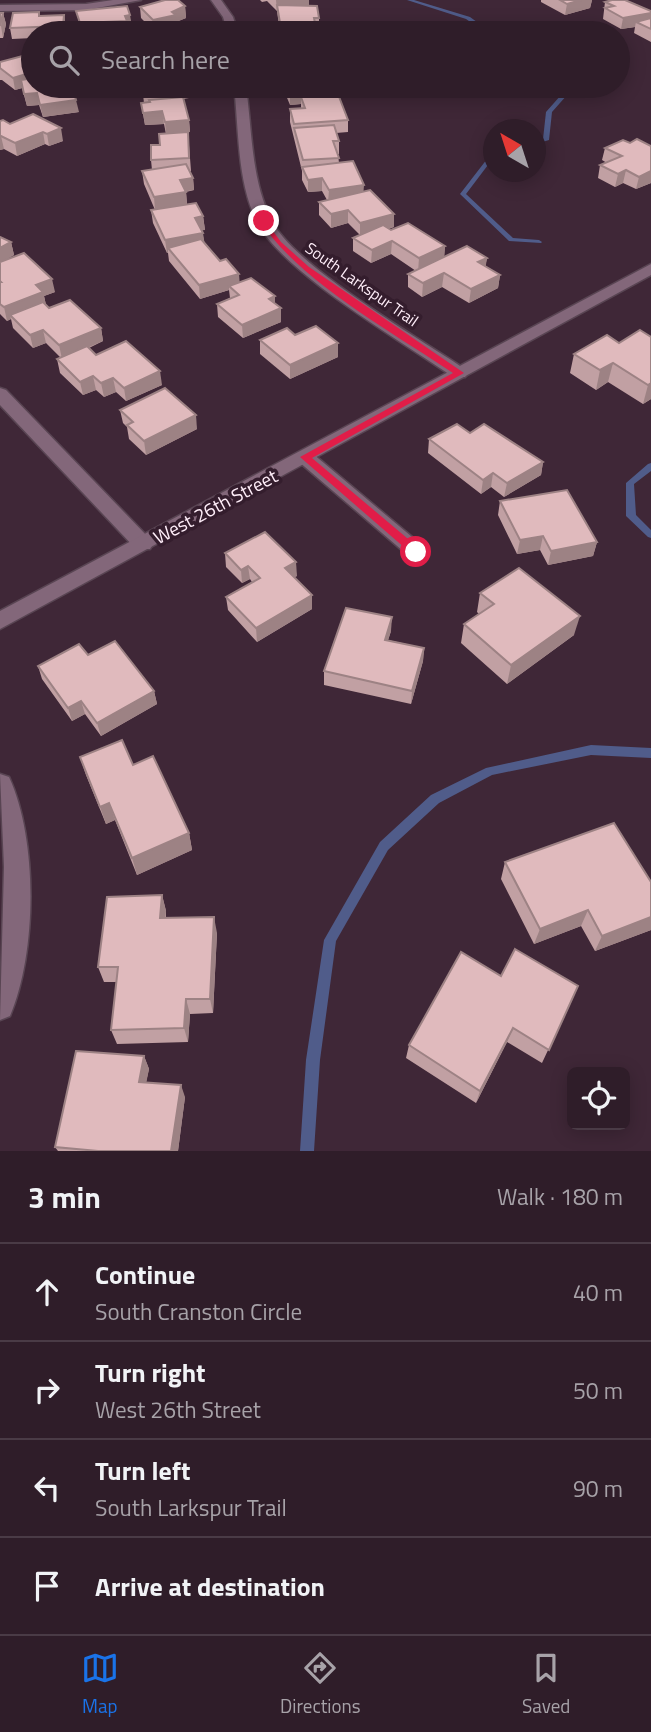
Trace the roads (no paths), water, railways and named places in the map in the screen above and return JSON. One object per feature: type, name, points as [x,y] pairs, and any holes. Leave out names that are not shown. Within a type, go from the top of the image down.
[{"type":"street","points":[[0,8],[86,7],[136,0]]},
{"type":"street","points":[[216,0],[229,21]]},
{"type":"street","name":"South Larkspur Trail","points":[[241,98],[252,187],[264,221],[278,243],[306,268],[459,373]]},
{"type":"street","name":"West 26th Street","points":[[0,621],[651,269]]},
{"type":"street","points":[[0,394],[143,544]]},
{"type":"street","points":[[305,457],[416,552]]},
{"type":"street","points":[[0,785],[15,854],[17,920],[0,1006]]},
{"type":"waterway","points":[[409,0],[472,21]]},
{"type":"waterway","points":[[546,140],[549,112],[561,98]]},
{"type":"waterway","points":[[483,167],[463,194],[511,240],[539,242]]},
{"type":"waterway","points":[[651,466],[630,483],[631,516],[651,535]]},
{"type":"waterway","points":[[307,1151],[313,1060],[330,940],[384,846],[435,799],[490,771],[591,750],[651,753]]}]
